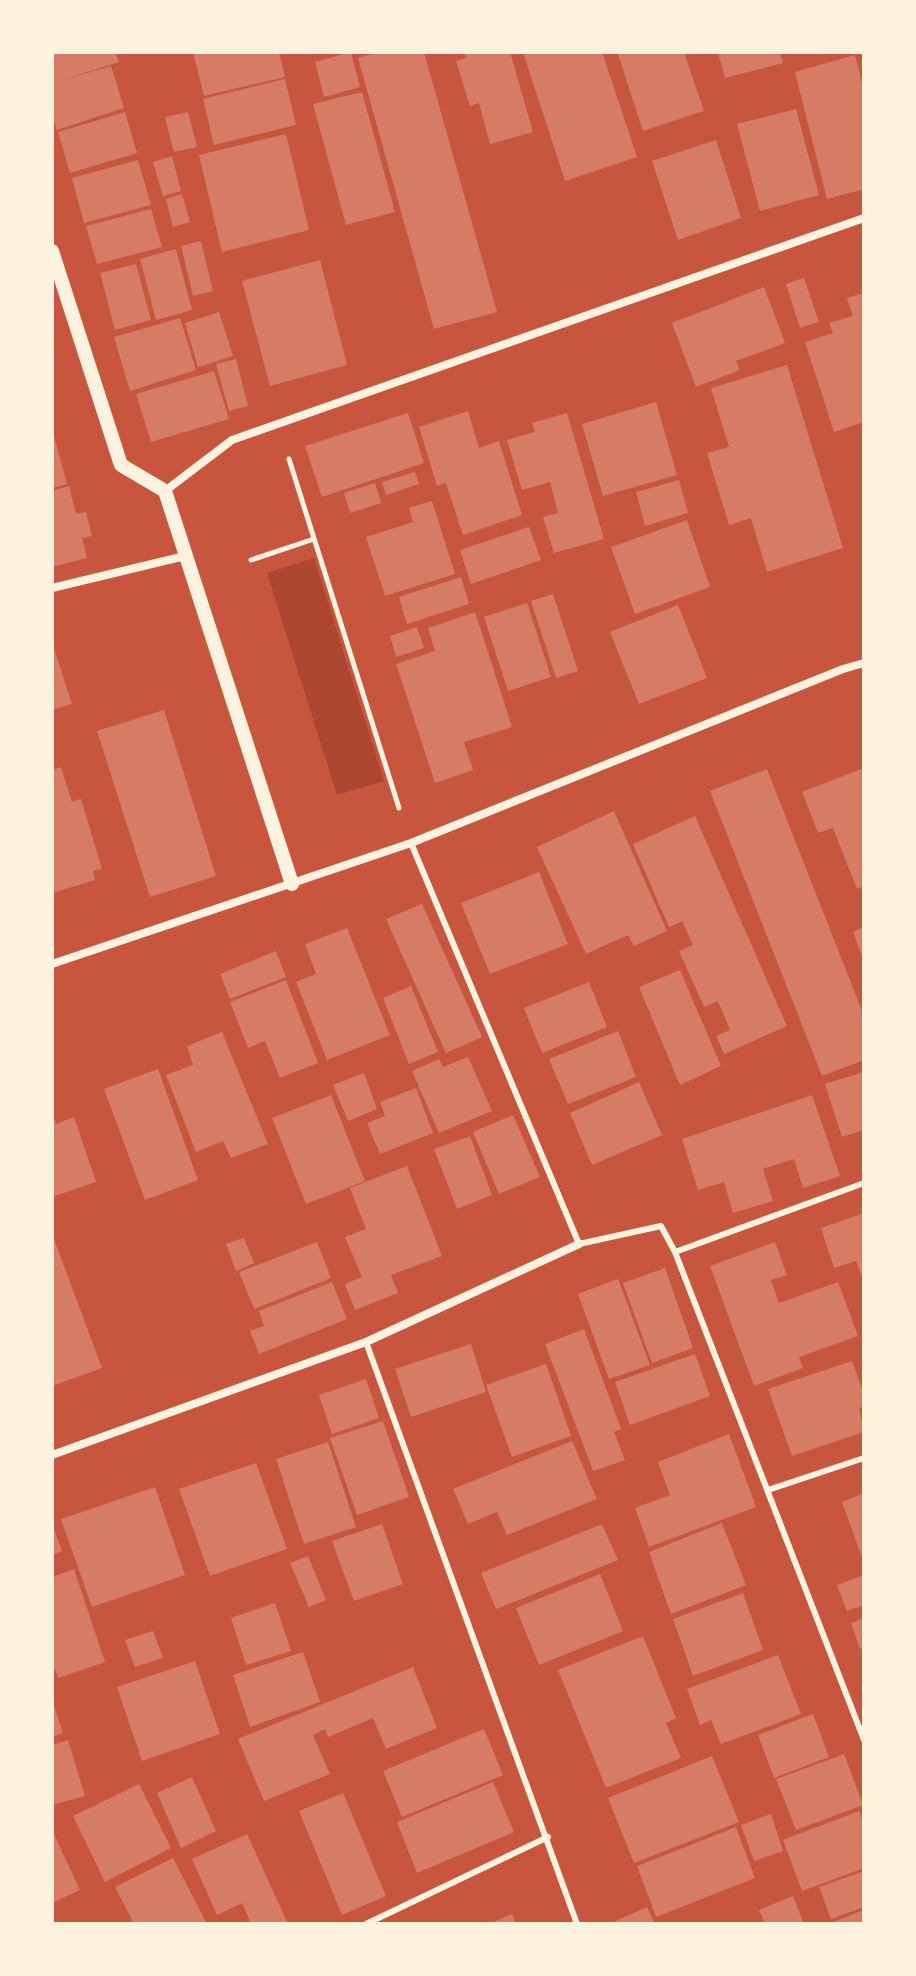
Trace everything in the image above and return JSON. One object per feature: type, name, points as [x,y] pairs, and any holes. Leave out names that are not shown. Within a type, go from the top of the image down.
[{"type":"street","points":[[165,491],[232,440],[864,218]]},
{"type":"street","points":[[52,251],[121,465],[165,491],[292,884]]},
{"type":"street","points":[[52,588],[185,556]]},
{"type":"street","points":[[52,964],[411,843],[864,663]]},
{"type":"street","points":[[52,1455],[366,1342],[579,1244]]},
{"type":"lane","points":[[411,843],[579,1244],[661,1226],[675,1252],[863,1735]]},
{"type":"lane","points":[[675,1252],[864,1183]]},
{"type":"lane","points":[[366,1342],[577,1924]]},
{"type":"lane","points":[[768,1490],[864,1458]]},
{"type":"lane","points":[[366,1924],[548,1837]]},
{"type":"path","points":[[278,423],[411,843]]},
{"type":"path","points":[[251,560],[314,539]]},
{"type":"shaded area","points":[[314,558],[384,781],[337,795],[267,573]]},
{"type":"building","points":[[52,52],[115,52],[119,62],[59,81],[111,66],[124,108],[57,130],[52,115]]},
{"type":"building","points":[[193,52],[279,52],[285,77],[204,96]]},
{"type":"building","points":[[351,52],[360,87],[324,97],[315,62]]},
{"type":"building","points":[[379,52],[424,52],[497,312],[434,329],[358,58]]},
{"type":"building","points":[[464,52],[510,52],[533,132],[490,144],[479,103],[470,106],[456,61],[466,58]]},
{"type":"building","points":[[523,52],[602,52],[637,157],[565,181]]},
{"type":"building","points":[[684,52],[704,111],[643,131],[618,54]]},
{"type":"building","points":[[718,52],[780,52],[783,63],[725,78]]},
{"type":"building","points":[[855,55],[864,90],[864,189],[827,199],[795,72]]},
{"type":"building","points":[[285,79],[296,125],[214,145],[203,99]]},
{"type":"building","points":[[362,92],[395,212],[346,225],[313,104]]},
{"type":"building","points":[[796,109],[819,195],[760,211],[737,124]]},
{"type":"building","points":[[125,112],[137,153],[70,173],[58,132]]},
{"type":"building","points":[[188,112],[197,147],[174,152],[165,117]]},
{"type":"building","points":[[286,134],[309,230],[222,252],[199,155]]},
{"type":"building","points":[[716,140],[741,218],[678,240],[652,161]]},
{"type":"building","points":[[172,156],[181,191],[163,196],[153,162]]},
{"type":"building","points":[[138,160],[151,205],[84,223],[72,178]]},
{"type":"building","points":[[182,194],[190,222],[173,227],[166,199]]},
{"type":"building","points":[[151,209],[162,247],[97,264],[86,226]]},
{"type":"building","points":[[201,241],[213,291],[193,296],[181,246]]},
{"type":"building","points":[[176,249],[192,310],[156,320],[140,259]]},
{"type":"building","points":[[320,260],[347,365],[270,386],[242,281]]},
{"type":"building","points":[[136,264],[151,320],[115,330],[100,273]]},
{"type":"building","points":[[804,278],[819,322],[800,328],[786,284]]},
{"type":"building","points":[[764,287],[785,343],[736,361],[740,370],[696,387],[672,323]]},
{"type":"building","points":[[864,293],[864,422],[834,432],[805,342],[833,333],[829,323],[853,316],[847,298]]},
{"type":"building","points":[[219,312],[233,356],[198,367],[185,323]]},
{"type":"building","points":[[180,318],[196,370],[130,391],[114,337]]},
{"type":"building","points":[[236,359],[248,406],[229,411],[216,364]]},
{"type":"building","points":[[787,365],[843,548],[767,572],[751,518],[729,525],[707,453],[729,447],[711,388]]},
{"type":"building","points":[[214,371],[229,419],[151,442],[136,394]]},
{"type":"building","points":[[656,402],[677,475],[603,496],[582,424]]},
{"type":"building","points":[[468,411],[479,448],[499,441],[522,515],[463,535],[446,483],[437,486],[419,427]]},
{"type":"building","points":[[408,413],[424,463],[322,497],[305,446]]},
{"type":"building","points":[[567,413],[604,539],[554,553],[543,517],[558,513],[550,482],[522,490],[507,440],[535,432],[532,423]]},
{"type":"building","points":[[52,429],[67,484],[52,488]]},
{"type":"building","points":[[415,472],[419,484],[386,495],[382,482]]},
{"type":"building","points":[[679,480],[688,513],[645,526],[636,492]]},
{"type":"building","points":[[375,483],[381,503],[350,513],[344,493]]},
{"type":"building","points":[[69,486],[76,514],[86,512],[92,536],[82,538],[87,558],[52,567],[52,491]]},
{"type":"building","points":[[432,501],[455,574],[385,596],[366,537],[413,522],[409,508]]},
{"type":"building","points":[[687,520],[710,587],[635,614],[611,547]]},
{"type":"building","points":[[529,527],[541,560],[471,584],[460,550]]},
{"type":"building","points":[[461,577],[469,604],[407,624],[399,597]]},
{"type":"building","points":[[553,594],[578,671],[556,678],[531,601]]},
{"type":"building","points":[[527,603],[551,677],[508,691],[484,617]]},
{"type":"building","points":[[678,605],[707,678],[639,704],[610,632]]},
{"type":"building","points":[[475,612],[512,727],[464,742],[473,770],[435,783],[396,664],[435,651],[428,628]]},
{"type":"building","points":[[417,627],[424,648],[396,657],[390,636]]},
{"type":"building","points":[[52,642],[72,704],[52,710]]},
{"type":"building","points":[[164,710],[216,876],[150,897],[97,731]]},
{"type":"building","points":[[61,767],[72,802],[81,799],[102,869],[93,871],[95,880],[52,893],[52,770]]},
{"type":"building","points":[[864,768],[864,886],[857,889],[833,828],[818,833],[802,792]]},
{"type":"building","points":[[767,769],[864,1016],[864,1060],[822,1076],[710,791]]},
{"type":"building","points":[[614,811],[667,931],[634,946],[628,935],[586,954],[537,847]]},
{"type":"building","points":[[695,816],[787,1026],[724,1054],[716,1036],[730,1030],[718,1001],[704,1007],[679,951],[693,945],[682,921],[669,927],[633,844]]},
{"type":"building","points":[[539,872],[568,944],[490,974],[461,903]]},
{"type":"building","points":[[422,904],[482,1037],[446,1053],[386,919]]},
{"type":"building","points":[[864,927],[864,961],[853,932]]},
{"type":"building","points":[[347,928],[390,1035],[327,1060],[296,982],[316,974],[305,944]]},
{"type":"building","points":[[276,951],[286,977],[230,999],[220,974]]},
{"type":"building","points":[[680,970],[721,1066],[680,1085],[639,987]]},
{"type":"building","points":[[286,980],[318,1063],[280,1078],[265,1041],[248,1048],[230,1002]]},
{"type":"building","points":[[589,982],[607,1027],[542,1053],[524,1008]]},
{"type":"building","points":[[411,986],[438,1052],[409,1064],[383,998]]},
{"type":"building","points":[[618,1031],[636,1077],[568,1104],[549,1059]]},
{"type":"building","points":[[222,1032],[268,1144],[231,1158],[223,1141],[196,1152],[166,1075],[193,1065],[187,1046]]},
{"type":"building","points":[[468,1057],[492,1111],[439,1133],[412,1071],[439,1059],[443,1067]]},
{"type":"building","points":[[158,1069],[198,1180],[145,1200],[104,1089]]},
{"type":"building","points":[[864,1072],[864,1130],[842,1137],[825,1084]]},
{"type":"building","points":[[364,1073],[377,1109],[348,1121],[333,1085]]},
{"type":"building","points":[[639,1082],[662,1135],[592,1165],[570,1113]]},
{"type":"building","points":[[416,1088],[433,1133],[380,1154],[367,1123],[385,1116],[380,1102]]},
{"type":"building","points":[[331,1095],[365,1181],[306,1204],[272,1118]]},
{"type":"building","points":[[812,1095],[840,1176],[803,1188],[794,1159],[763,1169],[773,1201],[733,1213],[724,1182],[698,1190],[682,1139]]},
{"type":"building","points":[[52,1113],[56,1124],[74,1117],[96,1182],[52,1197]]},
{"type":"building","points":[[513,1115],[540,1177],[499,1194],[473,1132]]},
{"type":"building","points":[[470,1136],[492,1195],[457,1209],[434,1149]]},
{"type":"building","points":[[407,1166],[442,1256],[391,1275],[398,1293],[355,1310],[345,1284],[362,1277],[345,1237],[366,1229],[350,1188]]},
{"type":"building","points":[[864,1213],[864,1282],[856,1261],[834,1268],[821,1228]]},
{"type":"building","points":[[52,1234],[102,1368],[52,1386]]},
{"type":"building","points":[[244,1238],[254,1263],[236,1271],[226,1244]]},
{"type":"building","points":[[317,1242],[331,1278],[254,1309],[239,1272]]},
{"type":"building","points":[[775,1242],[787,1275],[771,1280],[779,1303],[838,1282],[858,1336],[799,1357],[803,1368],[754,1386],[710,1266]]},
{"type":"building","points":[[665,1268],[693,1348],[652,1363],[623,1283]]},
{"type":"building","points":[[618,1279],[650,1365],[609,1379],[578,1294]]},
{"type":"building","points":[[332,1282],[347,1319],[259,1354],[250,1331],[264,1326],[259,1311]]},
{"type":"building","points":[[584,1329],[621,1429],[614,1432],[625,1460],[593,1471],[545,1344]]},
{"type":"building","points":[[471,1344],[486,1392],[411,1417],[395,1369]]},
{"type":"building","points":[[695,1354],[710,1396],[630,1425],[615,1382]]},
{"type":"building","points":[[852,1361],[864,1394],[864,1407],[859,1408],[864,1432],[792,1456],[768,1389]]},
{"type":"building","points":[[546,1364],[571,1436],[512,1457],[486,1385]]},
{"type":"building","points":[[366,1379],[379,1418],[332,1434],[319,1395]]},
{"type":"building","points":[[383,1421],[409,1497],[357,1515],[330,1438]]},
{"type":"building","points":[[729,1434],[756,1507],[649,1547],[635,1508],[670,1495],[658,1462]]},
{"type":"building","points":[[572,1441],[597,1499],[507,1535],[497,1512],[468,1524],[453,1489]]},
{"type":"building","points":[[328,1442],[356,1527],[304,1544],[276,1459]]},
{"type":"building","points":[[256,1463],[287,1549],[210,1576],[179,1489]]},
{"type":"building","points":[[155,1487],[185,1575],[92,1607],[61,1519]]},
{"type":"building","points":[[864,1493],[864,1563],[842,1502]]},
{"type":"building","points":[[722,1523],[746,1585],[671,1614],[649,1552]]},
{"type":"building","points":[[52,1524],[62,1551],[52,1555]]},
{"type":"building","points":[[382,1524],[403,1584],[354,1601],[332,1541]]},
{"type":"building","points":[[602,1524],[618,1560],[496,1609],[481,1573]]},
{"type":"building","points":[[308,1556],[326,1600],[309,1607],[290,1563]]},
{"type":"building","points":[[74,1569],[105,1662],[58,1678],[52,1661],[52,1577]]},
{"type":"building","points":[[600,1574],[623,1631],[539,1665],[516,1608]]},
{"type":"building","points":[[864,1575],[864,1605],[847,1611],[837,1585]]},
{"type":"building","points":[[743,1593],[763,1650],[693,1676],[673,1619]]},
{"type":"building","points":[[275,1603],[291,1651],[246,1665],[231,1618]]},
{"type":"building","points":[[864,1618],[864,1648],[860,1649],[851,1623]]},
{"type":"building","points":[[153,1631],[163,1658],[135,1667],[125,1640]]},
{"type":"building","points":[[643,1636],[676,1718],[666,1723],[681,1758],[606,1788],[558,1670]]},
{"type":"building","points":[[303,1652],[320,1702],[250,1727],[233,1675]]},
{"type":"building","points":[[778,1655],[801,1714],[721,1744],[711,1720],[700,1725],[687,1689]]},
{"type":"building","points":[[195,1661],[220,1734],[142,1761],[117,1687]]},
{"type":"building","points":[[413,1667],[437,1728],[386,1749],[373,1718],[328,1737],[325,1729],[313,1735],[330,1774],[264,1801],[238,1739]]},
{"type":"building","points":[[52,1699],[63,1733],[52,1737]]},
{"type":"building","points":[[813,1714],[829,1757],[774,1778],[758,1735]]},
{"type":"building","points":[[484,1729],[503,1775],[402,1817],[383,1771]]},
{"type":"building","points":[[68,1740],[85,1796],[52,1805],[52,1745]]},
{"type":"building","points":[[844,1754],[863,1805],[796,1830],[776,1779]]},
{"type":"building","points":[[712,1756],[739,1822],[634,1863],[608,1798]]},
{"type":"building","points":[[192,1777],[216,1831],[181,1848],[157,1793]]},
{"type":"building","points":[[493,1782],[514,1832],[417,1873],[397,1822]]},
{"type":"building","points":[[139,1784],[171,1848],[105,1882],[73,1816]]},
{"type":"building","points":[[343,1793],[386,1896],[342,1915],[299,1811]]},
{"type":"building","points":[[859,1811],[864,1823],[864,1868],[802,1891],[783,1840]]},
{"type":"building","points":[[771,1814],[783,1851],[754,1861],[741,1825]]},
{"type":"building","points":[[736,1827],[755,1878],[656,1917],[637,1866]]},
{"type":"building","points":[[52,1830],[80,1890],[52,1903]]},
{"type":"building","points":[[247,1834],[288,1924],[251,1924],[242,1903],[217,1915],[192,1859]]},
{"type":"building","points":[[173,1858],[207,1924],[134,1924],[115,1887]]},
{"type":"building","points":[[864,1871],[864,1907],[831,1919],[819,1887]]},
{"type":"building","points":[[793,1896],[804,1924],[765,1924],[759,1910]]},
{"type":"building","points":[[647,1907],[655,1924],[609,1924]]},
{"type":"building","points":[[864,1910],[864,1924],[833,1922]]},
{"type":"building","points":[[512,1914],[516,1924],[489,1924]]}]
